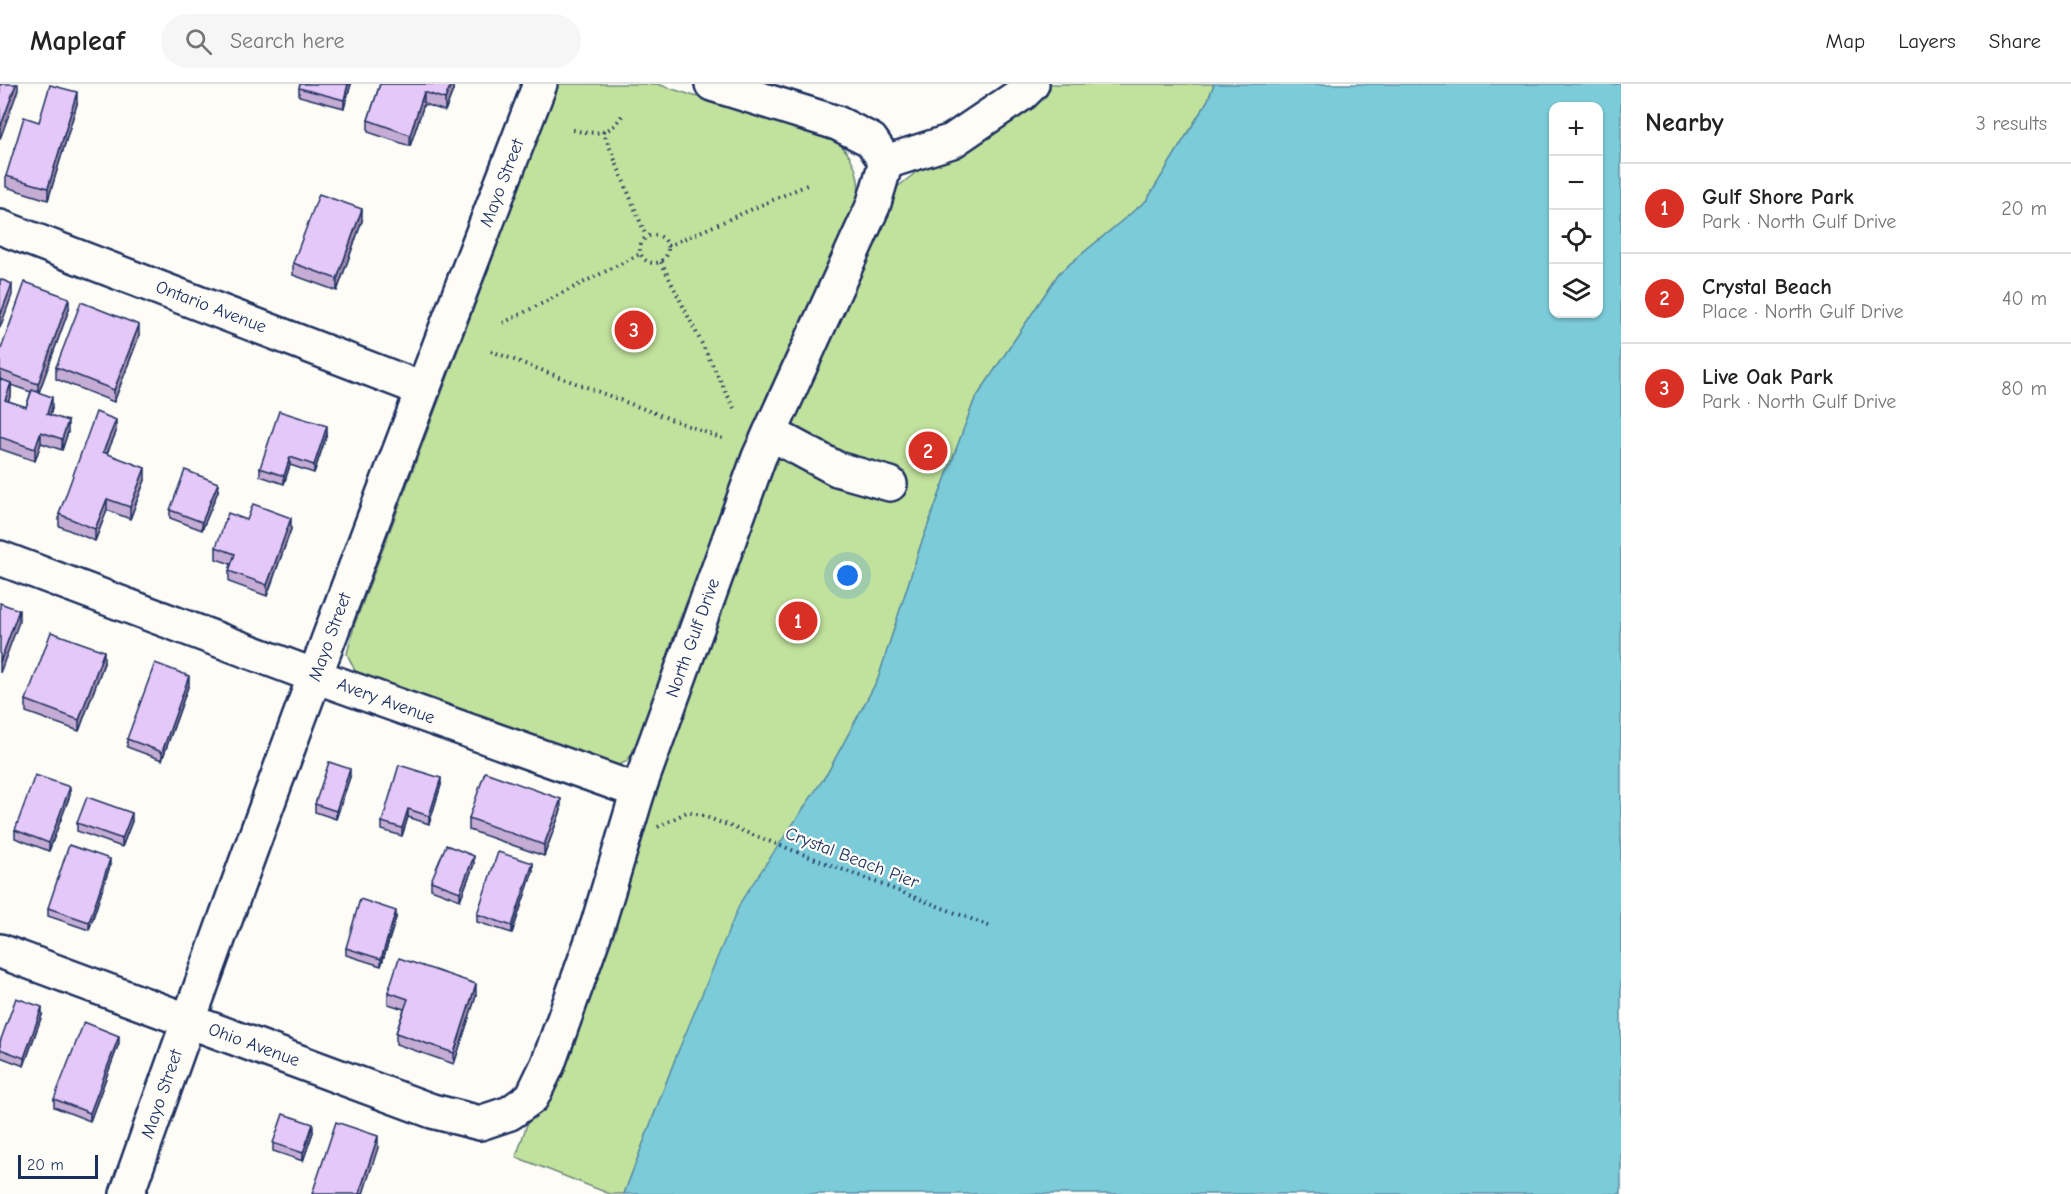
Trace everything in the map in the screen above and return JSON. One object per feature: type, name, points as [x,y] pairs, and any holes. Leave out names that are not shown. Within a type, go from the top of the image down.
[{"type":"street","name":"Mayo Street","points":[[127,1194],[188,1020],[315,675],[540,84]]},
{"type":"street","points":[[712,84],[837,123],[871,140],[886,162],[952,141],[1023,93],[1032,84]]},
{"type":"street","name":"North Gulf Drive","points":[[510,1113],[532,1097],[548,1064],[598,924],[638,791],[759,457],[873,206],[886,162]]},
{"type":"street","name":"Ontario Avenue","points":[[0,227],[422,389]]},
{"type":"street","points":[[770,433],[837,469],[890,483]]},
{"type":"street","name":"Avery Avenue","points":[[0,558],[315,675],[638,791]]},
{"type":"street","name":"Ohio Avenue","points":[[0,951],[432,1111],[480,1123],[510,1113]]},
{"type":"path","points":[[573,130],[590,133],[603,132],[618,123],[624,112]]},
{"type":"path","points":[[603,132],[646,236]]},
{"type":"path","points":[[668,246],[807,185]]},
{"type":"path","points":[[646,236],[663,239],[668,246],[667,254],[661,262]]},
{"type":"path","points":[[646,236],[639,245],[640,254],[649,262],[661,262]]},
{"type":"path","points":[[502,323],[640,254]]},
{"type":"path","points":[[661,262],[734,408]]},
{"type":"path","points":[[491,351],[723,439]]},
{"type":"path","name":"Crystal Beach Pier","points":[[627,827],[646,830],[664,825],[687,812],[701,815],[992,927]]},
{"type":"green space","points":[[558,84],[657,84],[837,142],[853,163],[859,187],[858,205],[747,456],[678,623],[638,746],[626,762],[608,769],[357,675],[347,654],[354,626]]},
{"type":"green space","points":[[1041,84],[1214,84],[1208,100],[1147,200],[1059,273],[974,401],[920,547],[878,679],[677,1054],[624,1194],[610,1194],[516,1157],[627,827],[873,206],[928,163]]},
{"type":"water","points":[[1214,84],[1621,84],[1621,1194],[624,1194],[677,1054],[741,901],[828,772],[878,679],[920,547],[974,401],[1059,273],[1147,200],[1208,100]]},
{"type":"building","points":[[0,84],[16,84],[0,128]]},
{"type":"building","points":[[300,84],[348,84],[344,100],[299,88]]},
{"type":"building","points":[[380,84],[451,84],[445,99],[424,92],[410,135],[368,120]]},
{"type":"building","points":[[50,85],[77,92],[48,188],[6,176],[24,117],[39,122]]},
{"type":"building","points":[[319,194],[362,209],[337,279],[293,263]]},
{"type":"building","points":[[0,279],[12,284],[0,316]]},
{"type":"building","points":[[25,282],[69,298],[38,384],[0,370],[0,352]]},
{"type":"building","points":[[81,302],[139,325],[114,390],[56,367]]},
{"type":"building","points":[[0,379],[11,383],[5,400],[26,407],[32,390],[52,397],[47,414],[68,421],[62,439],[41,432],[35,449],[0,437]]},
{"type":"building","points":[[279,411],[327,426],[314,465],[290,457],[284,476],[260,468]]},
{"type":"building","points":[[96,412],[116,420],[103,452],[145,468],[130,507],[107,499],[95,529],[59,514]]},
{"type":"building","points":[[185,470],[218,483],[202,522],[170,510]]},
{"type":"building","points":[[253,504],[291,518],[267,585],[229,571],[235,554],[216,547],[228,513],[247,520]]},
{"type":"building","points":[[0,603],[19,610],[0,662]]},
{"type":"building","points":[[51,632],[104,651],[79,720],[26,700]]},
{"type":"building","points":[[155,663],[189,676],[162,752],[127,739]]},
{"type":"building","points":[[329,762],[350,769],[336,811],[315,804]]},
{"type":"building","points":[[399,765],[441,778],[429,816],[408,809],[402,828],[382,822]]},
{"type":"building","points":[[485,772],[561,799],[544,845],[469,818]]},
{"type":"building","points":[[35,775],[70,787],[49,843],[15,830]]},
{"type":"building","points":[[87,797],[132,813],[122,839],[77,823]]},
{"type":"building","points":[[69,845],[110,859],[89,922],[48,908]]},
{"type":"building","points":[[446,845],[474,856],[460,892],[431,881]]},
{"type":"building","points":[[498,852],[533,863],[512,926],[477,914]]},
{"type":"building","points":[[360,899],[396,911],[381,959],[346,948]]},
{"type":"building","points":[[399,958],[476,984],[454,1053],[396,1033],[408,999],[388,992]]},
{"type":"building","points":[[16,998],[42,1007],[24,1058],[0,1049],[0,1042]]},
{"type":"building","points":[[84,1022],[119,1036],[90,1113],[54,1099]]},
{"type":"building","points":[[283,1114],[313,1124],[303,1153],[273,1143]]},
{"type":"building","points":[[336,1122],[378,1136],[359,1194],[312,1194]]},
{"type":"place","name":"Live Oak Park","points":[[634,330]]},
{"type":"place","name":"Crystal Beach","points":[[928,451]]},
{"type":"place","name":"Gulf Shore Park","points":[[798,621]]}]
